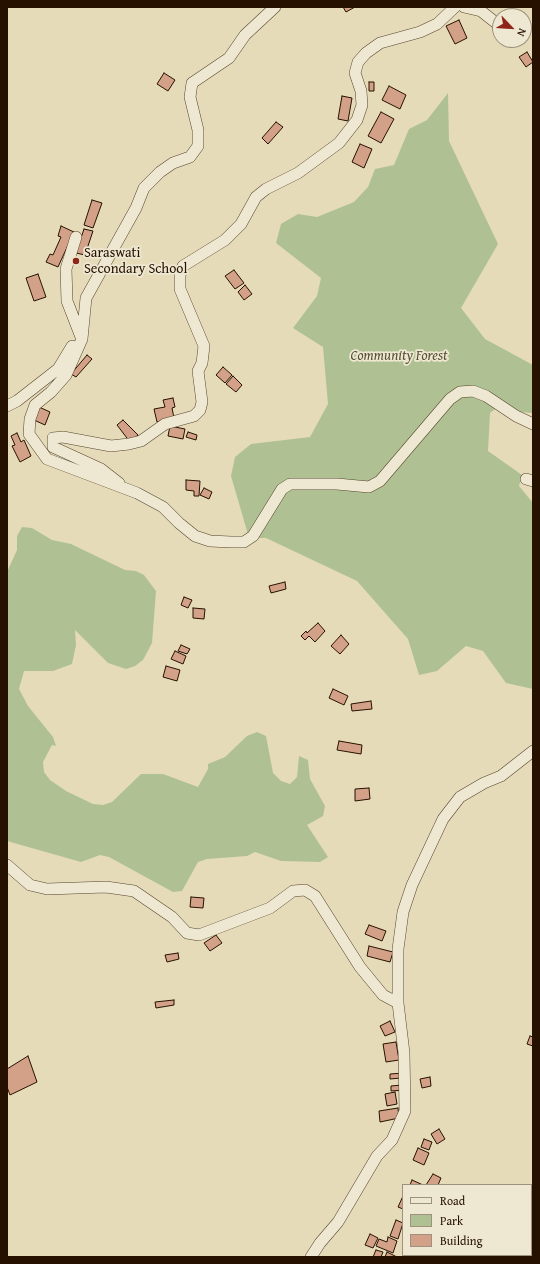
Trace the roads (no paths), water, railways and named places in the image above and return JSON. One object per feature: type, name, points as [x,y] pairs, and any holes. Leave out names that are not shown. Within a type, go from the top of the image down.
[{"type":"street","points":[[275,7],[245,35],[229,58],[192,83],[190,97],[198,130],[198,146],[190,157],[173,163],[164,169],[144,188],[136,208],[86,298],[80,335],[66,375],[51,392],[35,405],[30,419],[29,434],[48,459],[123,488],[163,507],[195,536],[210,541],[244,542],[253,536],[282,488],[290,484],[369,487],[380,481],[450,399],[460,392],[473,391],[486,396],[516,416],[533,424]]},
{"type":"street","points":[[123,488],[114,477],[101,468],[53,447],[53,438],[63,437],[111,446],[129,444],[141,441],[165,424],[194,416],[200,410],[202,402],[198,371],[202,363],[204,346],[180,289],[180,275],[183,266],[225,240],[241,224],[256,197],[266,189],[298,173],[338,143],[357,120],[362,105],[362,91],[355,73],[358,62],[366,52],[380,43],[420,32],[437,24],[455,7]]},
{"type":"street","points":[[464,7],[481,11],[492,20]]},
{"type":"street","points":[[76,237],[66,269],[67,301],[80,335]]},
{"type":"street","points":[[7,406],[17,401],[58,369],[80,335]]},
{"type":"street","points":[[311,1257],[320,1243],[338,1222],[378,1156],[392,1140],[405,1111],[404,1053],[398,1002],[398,950],[403,912],[412,885],[443,819],[460,797],[484,783],[501,776],[533,751]]},
{"type":"street","points":[[7,865],[30,885],[47,889],[106,887],[134,891],[172,916],[187,933],[199,935],[270,908],[293,891],[305,890],[315,896],[360,967],[383,995],[398,1002]]},
{"type":"place","name":"Saraswati Secondary School","points":[[76,261]]},
{"type":"park label","name":"Community Forest","points":[[399,356]]}]
